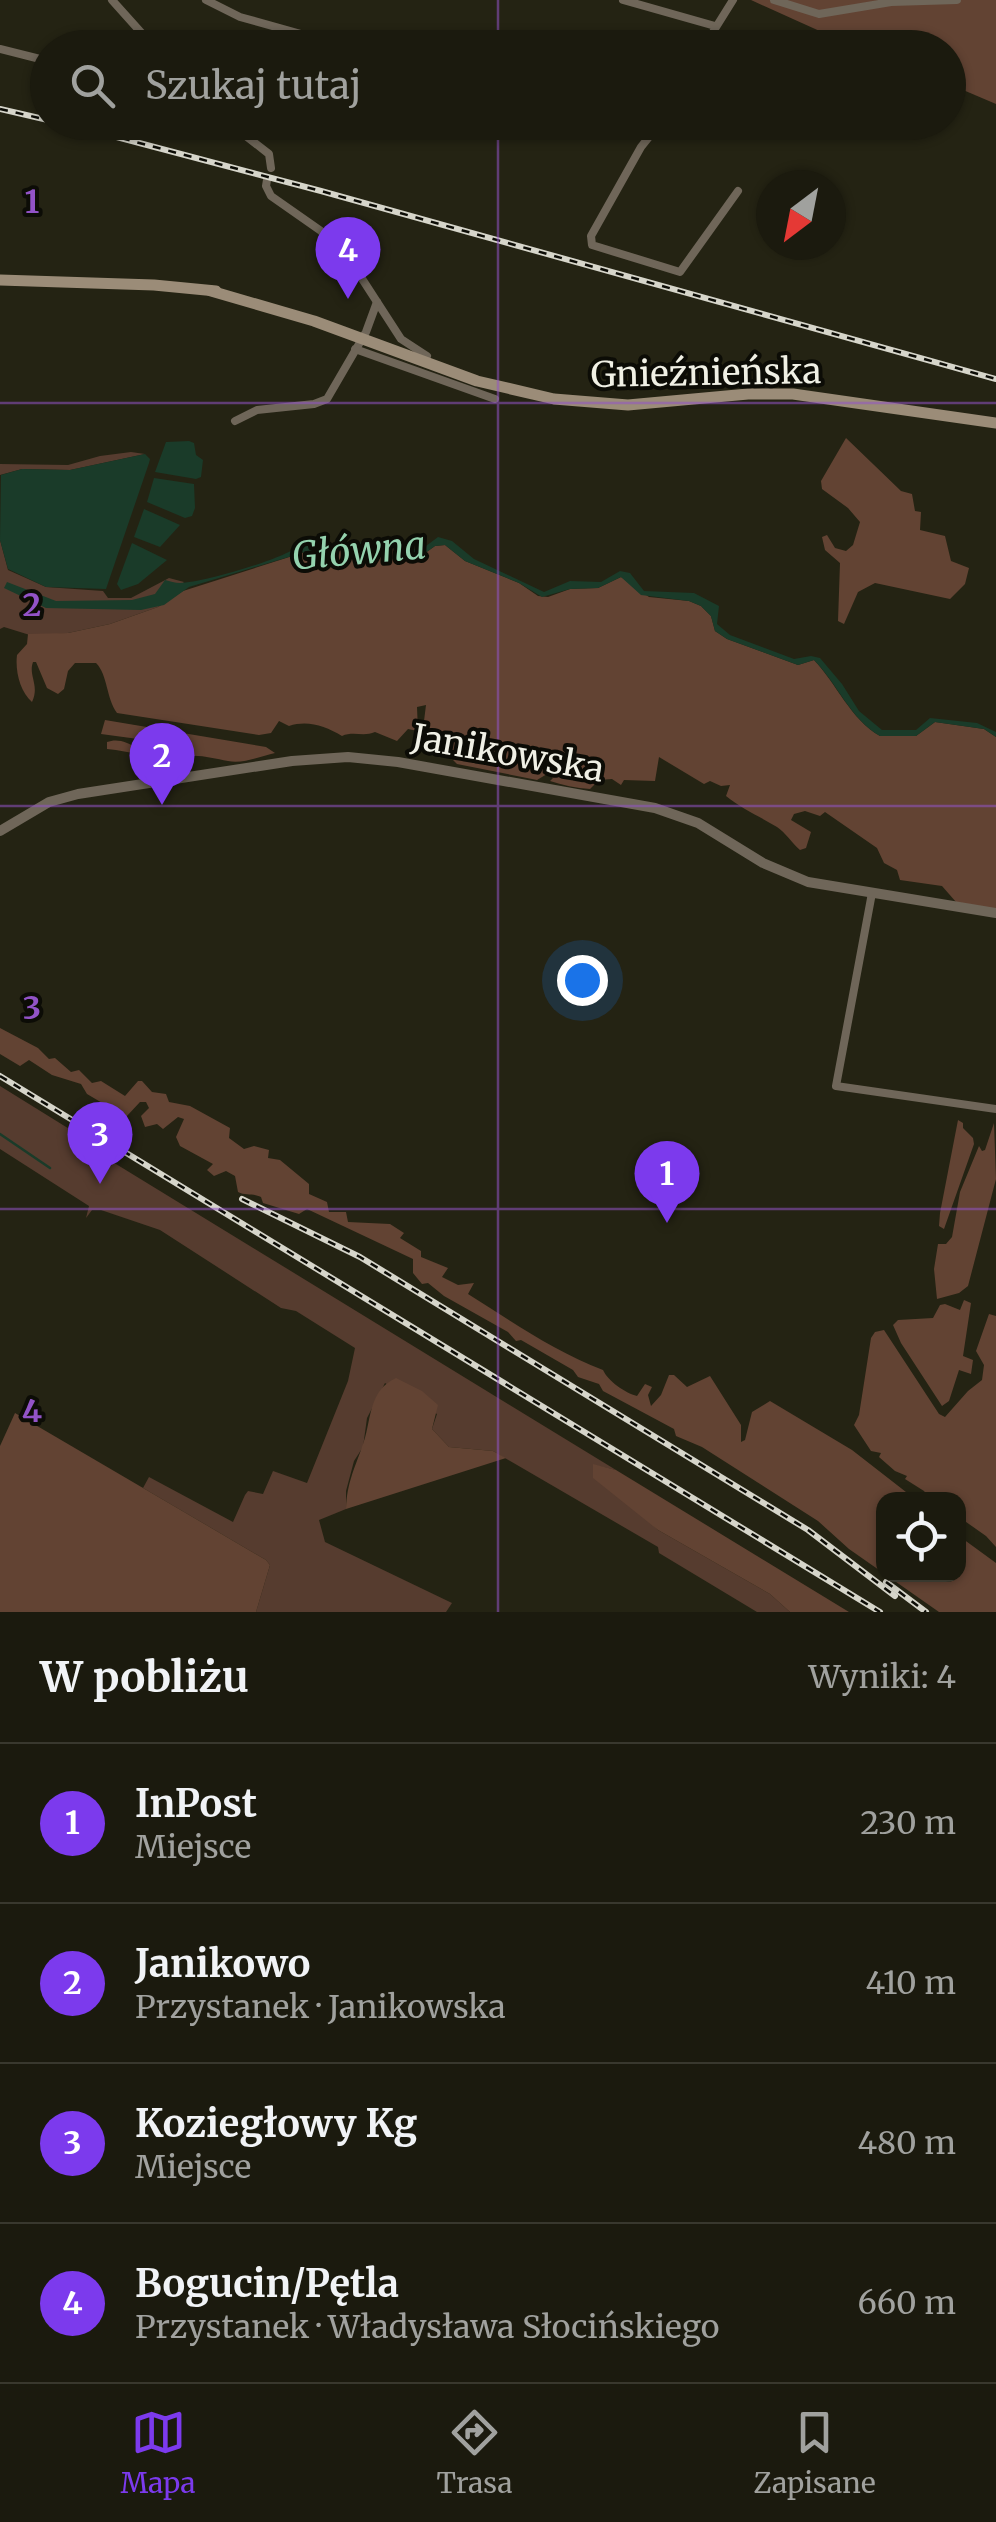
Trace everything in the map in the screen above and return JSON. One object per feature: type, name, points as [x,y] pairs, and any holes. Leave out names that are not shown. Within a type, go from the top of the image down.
[{"type":"main road","name":"Gnieźnieńska","points":[[0,280],[154,285],[264,298],[361,340],[477,381],[572,402],[628,405],[775,393],[812,395],[996,427]]},
{"type":"main road","name":"Gnieźnieńska","points":[[361,340],[428,356],[527,394]]},
{"type":"street","points":[[112,0],[137,30]]},
{"type":"street","points":[[206,0],[240,17],[287,30]]},
{"type":"street","points":[[622,0],[714,26]]},
{"type":"street","points":[[712,30],[733,0]]},
{"type":"street","points":[[774,0],[818,14],[891,2],[957,0]]},
{"type":"street","points":[[0,49],[30,56]]},
{"type":"street","points":[[250,140],[268,154],[272,160],[270,168]]},
{"type":"street","points":[[648,140],[590,241],[596,248],[680,272],[738,190]]},
{"type":"street","points":[[268,180],[269,194],[321,231],[357,271],[401,339],[428,356]]},
{"type":"street","points":[[236,421],[257,410],[314,404],[326,399],[361,340],[377,302]]},
{"type":"street","points":[[361,340],[496,399]]},
{"type":"street","name":"Janikowska","points":[[0,830],[49,802],[78,794],[292,761],[365,758],[669,812],[713,830],[784,874],[825,886],[996,914]]},
{"type":"street","points":[[872,893],[836,1086],[996,1109]]},
{"type":"shaded area","points":[[751,0],[996,0],[996,104],[966,91],[966,30],[817,30]]},
{"type":"shaded area","points":[[846,438],[901,491],[912,494],[915,511],[921,512],[920,530],[945,536],[951,561],[969,568],[965,584],[950,599],[875,583],[858,592],[844,624],[838,621],[840,563],[825,550],[822,537],[827,535],[835,548],[846,551],[853,545],[860,522],[822,489],[821,481]]},
{"type":"shaded area","points":[[189,441],[203,460],[201,477],[155,472],[166,442]]},
{"type":"shaded area","points":[[131,452],[145,454],[70,470],[22,469],[0,475],[0,464],[68,465]]},
{"type":"shaded area","points":[[145,454],[149,463],[106,589],[46,587],[8,569],[0,540],[1,475],[22,469],[70,470]]},
{"type":"shaded area","points":[[154,478],[194,484],[192,516],[185,518],[147,502]]},
{"type":"shaded area","points":[[144,509],[180,525],[160,547],[134,537]]},
{"type":"shaded area","points":[[438,537],[544,592],[570,581],[601,582],[620,571],[630,573],[644,591],[694,593],[719,606],[717,624],[730,635],[794,659],[820,658],[859,711],[882,730],[916,730],[930,718],[977,723],[996,732],[996,737],[984,729],[935,722],[916,736],[880,736],[852,711],[814,660],[798,665],[727,639],[715,631],[711,616],[701,606],[641,595],[621,577],[598,588],[570,589],[542,597],[465,561],[445,545],[435,546],[421,556],[398,546],[305,552],[189,587],[164,605],[141,610],[46,608],[4,588],[7,582],[56,601],[132,600],[155,594],[165,580],[180,583],[223,575],[278,557],[300,545],[405,541],[418,552]]},
{"type":"shaded area","points":[[0,540],[8,570],[46,587],[103,591],[108,598],[131,598],[169,578],[184,582],[158,607],[110,624],[33,636],[0,629]]},
{"type":"shaded area","points":[[132,543],[167,560],[138,584],[121,590],[117,584]]},
{"type":"shaded area","points":[[445,545],[465,561],[519,583],[538,596],[598,588],[621,577],[649,597],[701,606],[711,616],[715,631],[727,639],[798,665],[814,660],[852,711],[880,736],[916,736],[935,722],[984,729],[996,737],[996,909],[956,902],[942,886],[900,880],[897,870],[884,863],[877,848],[825,812],[820,816],[805,811],[794,814],[791,820],[811,832],[806,848],[800,850],[780,829],[726,796],[730,785],[710,781],[704,784],[659,757],[655,781],[624,780],[621,785],[612,779],[599,780],[585,789],[550,781],[553,778],[547,774],[537,780],[457,764],[453,760],[457,757],[455,753],[436,748],[431,733],[423,729],[426,705],[417,707],[418,731],[408,729],[397,741],[375,732],[342,736],[316,725],[289,726],[279,721],[271,733],[259,735],[117,713],[96,663],[75,663],[58,694],[47,688],[33,662],[32,702],[19,681],[17,655],[27,644],[28,634],[68,633],[110,624],[158,607],[183,591],[305,552],[398,546],[421,556],[435,546]]},
{"type":"shaded area","points":[[105,720],[266,747],[275,753],[240,761],[189,756],[182,768],[176,765],[171,770],[153,772],[154,751],[107,749],[107,742],[115,740],[136,748],[141,745],[138,739],[101,734]]},
{"type":"shaded area","points":[[0,1028],[38,1048],[49,1059],[55,1058],[71,1072],[79,1070],[92,1083],[101,1081],[125,1096],[142,1081],[152,1092],[166,1094],[169,1102],[190,1106],[230,1128],[229,1138],[244,1149],[254,1146],[269,1150],[268,1158],[280,1160],[309,1184],[309,1194],[327,1202],[329,1212],[346,1212],[348,1222],[390,1224],[404,1233],[400,1238],[421,1251],[421,1257],[448,1268],[442,1277],[458,1285],[474,1283],[468,1294],[517,1325],[603,1370],[627,1392],[637,1396],[645,1384],[652,1387],[648,1395],[651,1406],[661,1395],[669,1375],[687,1387],[710,1376],[741,1425],[741,1442],[745,1440],[752,1412],[770,1401],[852,1450],[906,1492],[876,1492],[876,1568],[818,1521],[702,1447],[676,1436],[674,1429],[603,1391],[599,1384],[578,1377],[573,1370],[521,1340],[516,1341],[508,1332],[428,1283],[422,1284],[413,1273],[413,1259],[307,1209],[299,1214],[263,1203],[261,1197],[238,1192],[235,1176],[226,1171],[214,1176],[207,1170],[213,1164],[180,1146],[176,1137],[184,1119],[178,1117],[163,1129],[157,1124],[145,1127],[141,1116],[149,1108],[146,1102],[140,1102],[126,1117],[87,1094],[81,1084],[52,1075],[29,1060],[20,1066],[0,1054]]},
{"type":"shaded area","points":[[0,1086],[100,1148],[98,1153],[616,1470],[594,1465],[658,1530],[770,1594],[790,1612],[757,1612],[659,1553],[658,1547],[493,1451],[449,1447],[432,1429],[437,1414],[385,1383],[367,1418],[363,1447],[354,1461],[346,1491],[346,1509],[319,1520],[325,1542],[452,1603],[446,1612],[256,1612],[270,1565],[266,1560],[143,1488],[149,1477],[233,1522],[248,1491],[263,1494],[273,1471],[307,1483],[348,1381],[355,1348],[296,1311],[281,1308],[160,1230],[101,1210],[92,1210],[86,1218],[89,1206],[0,1149]]},
{"type":"shaded area","points":[[958,1120],[974,1144],[944,1229],[939,1226],[940,1213]]},
{"type":"shaded area","points":[[994,1123],[996,1179],[968,1286],[937,1299],[934,1269],[938,1244],[946,1244],[952,1237],[960,1192],[979,1146],[985,1150]]},
{"type":"shaded area","points":[[964,1300],[971,1303],[963,1356],[973,1360],[971,1374],[959,1370],[949,1401],[942,1406],[893,1325],[898,1320],[933,1318],[940,1305],[960,1310]]},
{"type":"shaded area","points":[[989,1314],[996,1316],[996,1547],[966,1522],[966,1492],[925,1492],[879,1457],[881,1453],[871,1451],[854,1425],[875,1332],[884,1330],[939,1414],[945,1417],[982,1380],[984,1365],[976,1351]]},
{"type":"shaded area","points":[[396,1378],[422,1391],[438,1405],[432,1429],[449,1447],[493,1451],[506,1458],[346,1509],[349,1484],[375,1399]]},
{"type":"shaded area","points":[[15,1413],[266,1560],[270,1565],[256,1612],[0,1612],[0,1446]]},
{"type":"shaded area","points":[[593,1464],[616,1470],[849,1612],[790,1612],[770,1594],[658,1530],[593,1478]]},
{"type":"shaded area","points":[[966,1541],[996,1563],[996,1612],[939,1612],[896,1582],[966,1582]]},
{"type":"waterway","points":[[0,1134],[50,1168]]},
{"type":"railway","points":[[0,109],[30,116]]},
{"type":"railway","points":[[128,140],[996,379]]},
{"type":"railway","points":[[0,1076],[880,1612]]},
{"type":"railway","points":[[242,1199],[360,1257],[808,1530],[895,1596]]},
{"type":"railway","points":[[886,1582],[926,1612]]},
{"type":"place","name":"Bogucin/Pętla","points":[[348,299]]},
{"type":"place","name":"Janikowo","points":[[162,805]]},
{"type":"place","name":"Koziegłowy Kg","points":[[100,1184]]},
{"type":"place","name":"InPost","points":[[667,1223]]},
{"type":"water label","name":"Główna","points":[[359,551]]}]
